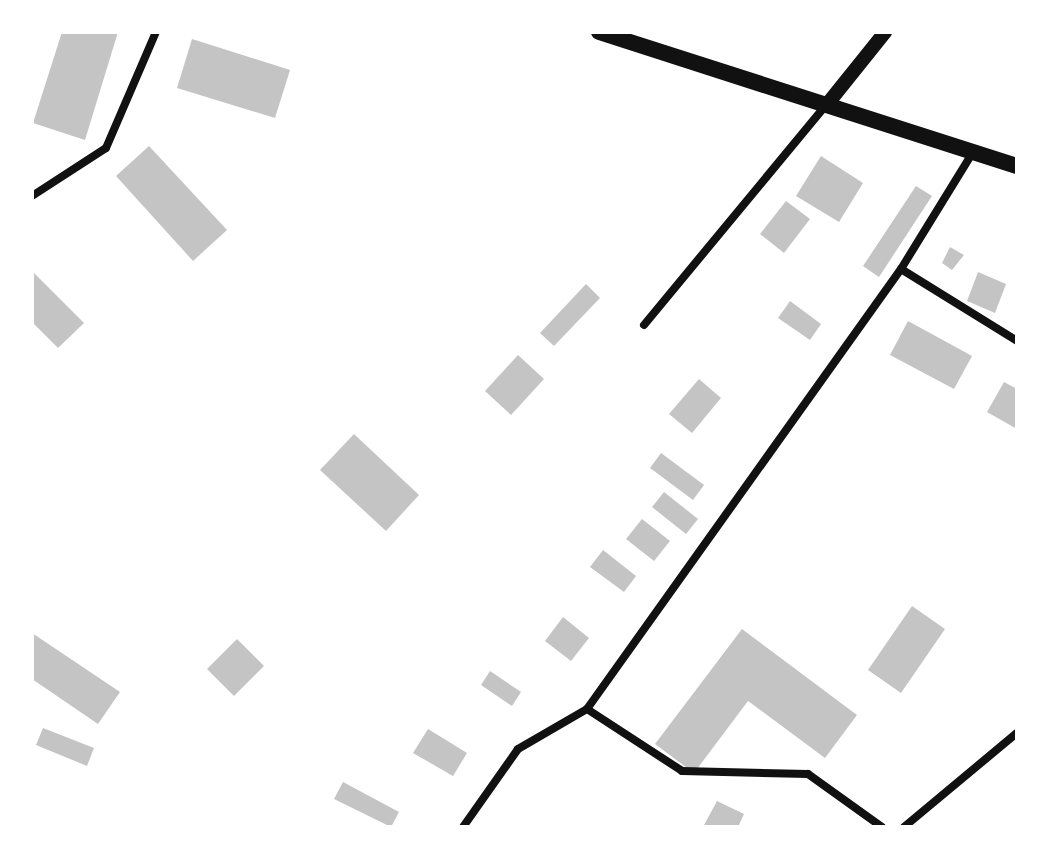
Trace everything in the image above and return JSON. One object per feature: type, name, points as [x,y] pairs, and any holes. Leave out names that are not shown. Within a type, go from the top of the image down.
[{"type":"main road","points":[[599,32],[829,102],[1017,166]]},
{"type":"street","points":[[32,196],[106,148],[156,32]]},
{"type":"street","points":[[644,325],[885,32]]},
{"type":"street","points":[[463,827],[518,749],[587,709],[901,269],[973,152]]},
{"type":"street","points":[[901,269],[1017,341]]},
{"type":"street","points":[[587,709],[682,771],[808,774],[882,827]]},
{"type":"street","points":[[904,827],[1017,733]]},
{"type":"building","points":[[62,32],[118,32],[85,140],[33,123]]},
{"type":"building","points":[[192,39],[290,70],[275,118],[177,88]]},
{"type":"building","points":[[149,146],[227,230],[193,261],[116,176]]},
{"type":"building","points":[[821,156],[863,183],[839,222],[796,196]]},
{"type":"building","points":[[916,186],[932,196],[879,277],[863,266]]},
{"type":"building","points":[[786,201],[810,219],[784,253],[760,234]]},
{"type":"building","points":[[950,247],[964,255],[952,270],[942,263]]},
{"type":"building","points":[[32,271],[84,323],[58,348],[32,322]]},
{"type":"building","points":[[978,272],[1006,284],[995,313],[967,301]]},
{"type":"building","points":[[586,284],[600,298],[554,346],[540,333]]},
{"type":"building","points":[[790,301],[821,324],[810,340],[778,318]]},
{"type":"building","points":[[908,321],[972,356],[954,389],[890,355]]},
{"type":"building","points":[[518,355],[544,379],[511,415],[485,391]]},
{"type":"building","points":[[699,379],[721,398],[692,433],[669,414]]},
{"type":"building","points":[[1004,382],[1017,389],[1017,429],[987,412]]},
{"type":"building","points":[[354,434],[419,495],[386,531],[320,470]]},
{"type":"building","points":[[661,453],[704,485],[693,500],[650,468]]},
{"type":"building","points":[[664,492],[698,519],[686,534],[652,507]]},
{"type":"building","points":[[642,519],[670,541],[654,561],[626,539]]},
{"type":"building","points":[[603,550],[636,576],[624,592],[590,567]]},
{"type":"building","points":[[912,606],[945,629],[901,693],[868,670]]},
{"type":"building","points":[[563,617],[589,638],[571,661],[545,641]]},
{"type":"building","points":[[742,629],[857,715],[825,758],[748,701],[694,773],[655,744]]},
{"type":"building","points":[[32,633],[120,692],[98,724],[32,679]]},
{"type":"building","points":[[237,639],[264,666],[234,696],[207,669]]},
{"type":"building","points":[[490,671],[521,692],[512,706],[481,685]]},
{"type":"building","points":[[43,728],[94,748],[87,766],[36,745]]},
{"type":"building","points":[[428,729],[467,753],[453,776],[413,753]]},
{"type":"building","points":[[343,782],[399,812],[391,827],[334,799]]},
{"type":"building","points":[[717,801],[744,814],[738,827],[703,827]]}]
